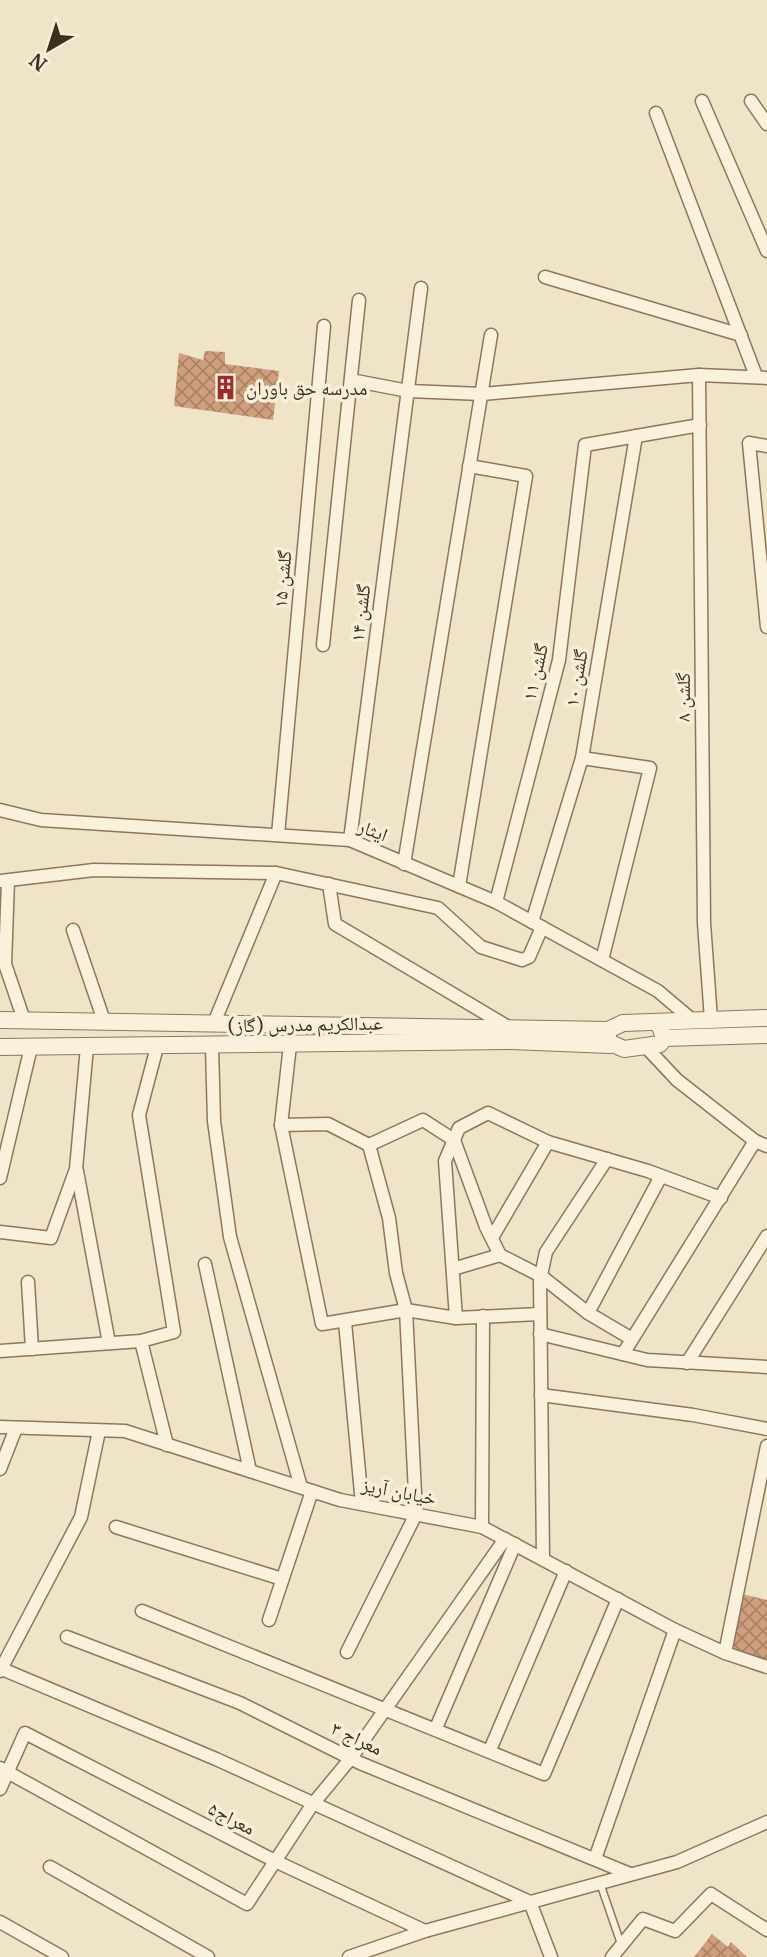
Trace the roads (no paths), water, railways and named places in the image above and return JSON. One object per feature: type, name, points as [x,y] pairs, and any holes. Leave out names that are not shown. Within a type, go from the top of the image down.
[{"type":"street","points":[[702,101],[767,251]]},
{"type":"street","points":[[751,102],[767,124]]},
{"type":"street","points":[[351,380],[408,391],[482,394],[699,375],[761,377],[741,335],[656,113]]},
{"type":"street","points":[[545,277],[741,335]]},
{"type":"street","name":"گلشن ۱۴","points":[[350,840],[421,288]]},
{"type":"street","points":[[323,645],[359,300]]},
{"type":"street","name":"گلشن ۱۵","points":[[278,835],[324,326]]},
{"type":"street","points":[[404,864],[491,335]]},
{"type":"street","name":"گلشن ۸","points":[[699,375],[704,923],[711,1019]]},
{"type":"street","points":[[636,436],[700,425]]},
{"type":"street","name":"گلشن ۱۱","points":[[496,902],[559,660],[585,445],[636,436]]},
{"type":"street","name":"گلشن ۱۰","points":[[4,881],[33,875],[94,870],[276,873],[438,908],[481,947],[522,960],[530,957],[582,758],[636,436]]},
{"type":"street","points":[[767,446],[749,443],[767,627]]},
{"type":"street","points":[[459,886],[526,476],[470,466]]},
{"type":"street","points":[[582,758],[650,768],[602,960]]},
{"type":"street","name":"ایثار","points":[[0,810],[41,820],[350,840],[496,902],[658,991],[691,1019]]},
{"type":"street","points":[[269,1620],[306,1489],[230,1237],[214,1121],[212,1047],[214,1023],[276,873]]},
{"type":"street","points":[[4,881],[3,964],[24,1020]]},
{"type":"street","points":[[329,884],[335,924],[510,1028]]},
{"type":"street","points":[[74,930],[104,1021]]},
{"type":"street","points":[[664,1038],[660,1044],[624,1049],[609,1038],[623,1023],[767,1017]]},
{"type":"street","name":"عبدالکریم مدرس (گاز)","points":[[0,1020],[510,1028],[609,1038]]},
{"type":"street","points":[[655,1022],[660,1026],[664,1038]]},
{"type":"street","points":[[664,1038],[767,1035]]},
{"type":"street","name":"عبدالکریم مدرس (گاز)","points":[[0,1048],[212,1047],[609,1038]]},
{"type":"street","points":[[290,1045],[282,1125],[322,1324],[406,1310],[456,1318],[540,1314]]},
{"type":"street","points":[[0,1178],[32,1047]]},
{"type":"street","points":[[0,1232],[51,1238],[76,1169],[87,1047]]},
{"type":"street","points":[[0,1351],[141,1341],[174,1332],[139,1115],[157,1047]]},
{"type":"street","points":[[623,1354],[720,1198],[761,1144],[677,1080],[646,1047]]},
{"type":"street","points":[[456,1318],[445,1161],[458,1128],[488,1112],[548,1142],[661,1176],[720,1198]]},
{"type":"street","points":[[369,1145],[424,1120],[454,1140],[486,1227],[493,1236],[500,1255],[541,1276],[588,1313],[632,1339]]},
{"type":"street","points":[[282,1125],[328,1124],[369,1145],[389,1218],[396,1273],[406,1310],[416,1514],[347,1652]]},
{"type":"street","points":[[493,1236],[548,1142]]},
{"type":"street","points":[[543,1559],[541,1276],[546,1252],[607,1159]]},
{"type":"street","points":[[76,1169],[109,1343]]},
{"type":"street","points":[[588,1313],[661,1176]]},
{"type":"street","points":[[687,1363],[767,1236]]},
{"type":"street","points":[[453,1269],[500,1255]]},
{"type":"street","points":[[205,1264],[250,1471]]},
{"type":"street","points":[[28,1282],[32,1349]]},
{"type":"street","points":[[482,1316],[482,1527]]},
{"type":"street","points":[[345,1322],[362,1504]]},
{"type":"street","points":[[540,1334],[647,1360],[765,1364]]},
{"type":"street","points":[[141,1341],[167,1445]]},
{"type":"street","points":[[541,1395],[693,1415],[767,1429]]},
{"type":"street","name":"خیابان آریز","points":[[0,1427],[125,1432],[362,1504],[482,1527],[675,1630],[725,1653],[767,1667]]},
{"type":"street","points":[[0,1469],[16,1428]]},
{"type":"street","points":[[99,1431],[81,1517],[1,1670],[216,1759],[530,1902],[551,1957]]},
{"type":"street","points":[[725,1653],[767,1446]]},
{"type":"street","points":[[116,1527],[282,1579]]},
{"type":"street","points":[[0,1789],[4,1770],[247,1904],[312,1805],[351,1758],[510,1542]]},
{"type":"street","points":[[436,1728],[510,1542]]},
{"type":"street","points":[[490,1750],[566,1571]]},
{"type":"street","points":[[142,1611],[544,1774],[618,1599]]},
{"type":"street","points":[[595,1860],[675,1630]]},
{"type":"street","name":"معراج ۳","points":[[67,1637],[240,1703],[351,1758],[630,1874]]},
{"type":"street","name":"معراج۵","points":[[4,1770],[25,1733],[277,1862],[425,1931]]},
{"type":"street","points":[[349,1957],[425,1931],[677,1862],[767,1822]]},
{"type":"street","points":[[50,1867],[208,1957]]},
{"type":"street","points":[[612,1957],[643,1919],[675,1931],[711,1894],[767,1930]]},
{"type":"street","points":[[0,1922],[62,1957]]},
{"type":"lane","points":[[600,1882],[622,1945]]},
{"type":"place","name":"مدرسه حق باوران","points":[[226,388]]}]
